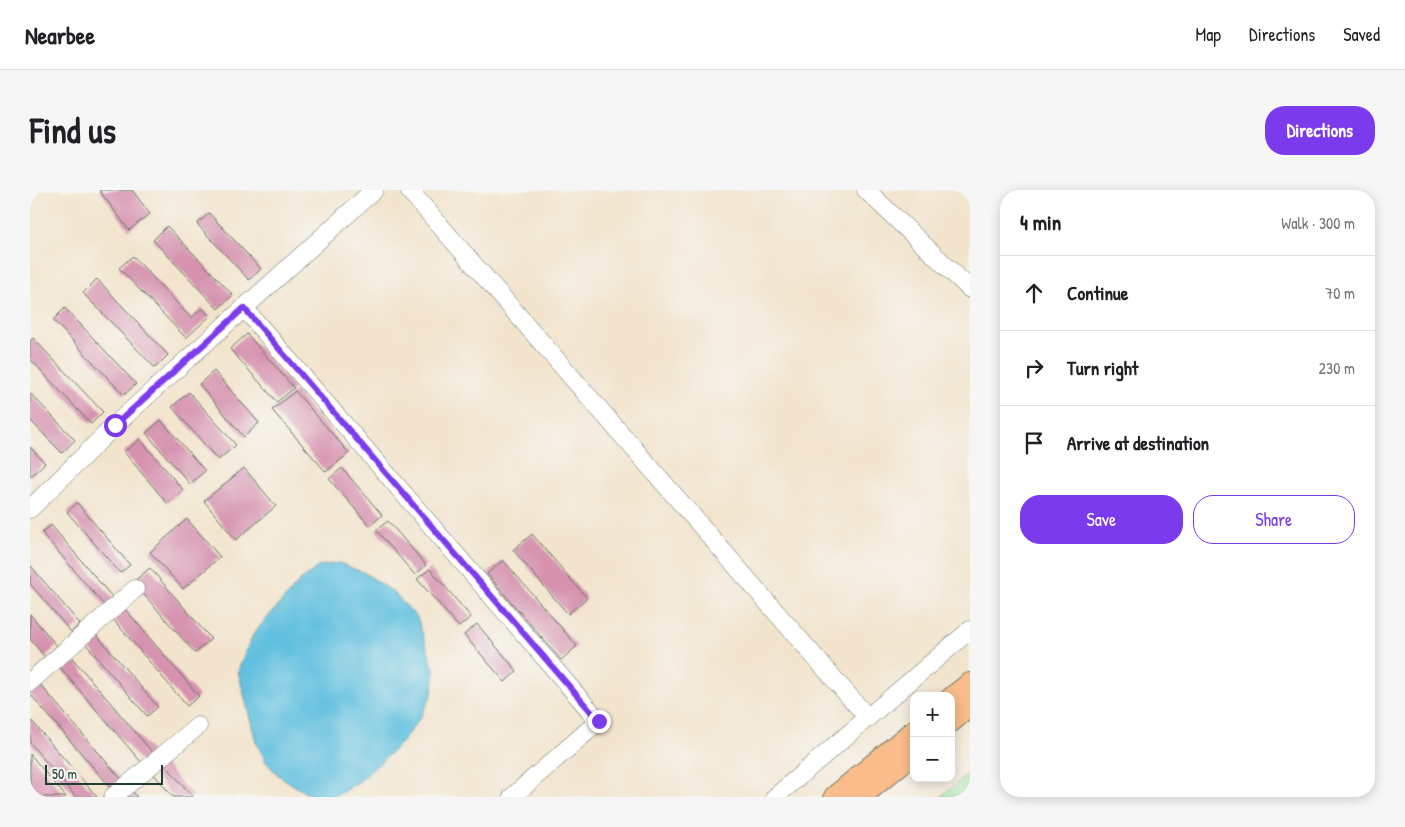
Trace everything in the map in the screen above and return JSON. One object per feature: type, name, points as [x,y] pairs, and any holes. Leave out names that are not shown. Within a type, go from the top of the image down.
[{"type":"main road","points":[[955,696],[970,684]]},
{"type":"main road","points":[[955,718],[970,705]]},
{"type":"main road","points":[[835,797],[910,734]]},
{"type":"main road","points":[[860,797],[910,755]]},
{"type":"street","points":[[30,509],[115,425],[374,190]]},
{"type":"street","points":[[409,190],[868,718]]},
{"type":"street","points":[[866,190],[970,289]]},
{"type":"street","points":[[244,308],[599,721],[512,797]]},
{"type":"street","points":[[30,682],[135,589]]},
{"type":"street","points":[[775,797],[970,630]]},
{"type":"street","points":[[114,797],[198,726]]},
{"type":"green space","points":[[970,772],[970,797],[940,797]]},
{"type":"water","points":[[339,563],[365,573],[392,591],[417,617],[435,672],[432,694],[420,718],[401,743],[361,780],[341,793],[330,797],[312,797],[278,775],[266,762],[256,742],[238,671],[254,633],[299,582],[319,566]]},
{"type":"building","points":[[99,190],[132,190],[150,214],[129,230]]},
{"type":"building","points":[[209,213],[261,269],[249,280],[197,224]]},
{"type":"building","points":[[167,226],[233,295],[218,309],[153,240]]},
{"type":"building","points":[[133,256],[191,318],[202,308],[210,316],[186,338],[119,268]]},
{"type":"building","points":[[97,279],[168,355],[155,368],[83,293]]},
{"type":"building","points":[[65,308],[136,384],[124,395],[53,320]]},
{"type":"building","points":[[247,334],[294,388],[277,402],[230,349]]},
{"type":"building","points":[[33,338],[103,412],[91,424],[30,359],[30,341]]},
{"type":"building","points":[[214,371],[259,423],[244,437],[199,384]]},
{"type":"building","points":[[295,391],[349,453],[326,472],[272,410]]},
{"type":"building","points":[[189,392],[236,445],[218,460],[172,407]]},
{"type":"building","points":[[30,393],[75,440],[62,453],[30,420]]},
{"type":"building","points":[[161,420],[205,471],[190,484],[146,433]]},
{"type":"building","points":[[140,439],[183,490],[167,503],[124,452]]},
{"type":"building","points":[[30,447],[45,463],[30,477]]},
{"type":"building","points":[[244,468],[276,506],[236,540],[204,501]]},
{"type":"building","points":[[342,468],[382,515],[370,526],[329,479]]},
{"type":"building","points":[[77,503],[130,565],[120,573],[67,512]]},
{"type":"building","points":[[187,519],[220,557],[183,589],[150,552]]},
{"type":"building","points":[[388,521],[426,565],[415,575],[376,530]]},
{"type":"building","points":[[51,525],[113,598],[105,606],[42,533]]},
{"type":"building","points":[[532,534],[587,598],[568,614],[513,550]]},
{"type":"building","points":[[503,560],[577,646],[561,660],[487,574]]},
{"type":"building","points":[[30,565],[80,624],[71,632],[30,584]]},
{"type":"building","points":[[150,568],[211,639],[195,653],[133,582]]},
{"type":"building","points":[[430,569],[471,617],[459,627],[417,579]]},
{"type":"building","points":[[125,609],[199,696],[187,706],[113,619]]},
{"type":"building","points":[[30,614],[57,646],[45,657],[30,639]]},
{"type":"building","points":[[477,624],[517,671],[505,682],[464,635]]},
{"type":"building","points":[[95,633],[158,707],[147,716],[84,642]]},
{"type":"building","points":[[68,653],[153,753],[142,763],[56,663]]},
{"type":"building","points":[[38,682],[121,779],[111,788],[30,694],[30,688]]},
{"type":"building","points":[[30,719],[97,797],[76,797],[30,743]]},
{"type":"building","points":[[30,754],[66,797],[30,797]]},
{"type":"building","points":[[163,762],[193,797],[173,797],[152,772]]},
{"type":"building","points":[[133,792],[137,797],[126,797]]},
{"type":"route","points":[[115,425],[244,308],[599,721]]}]
